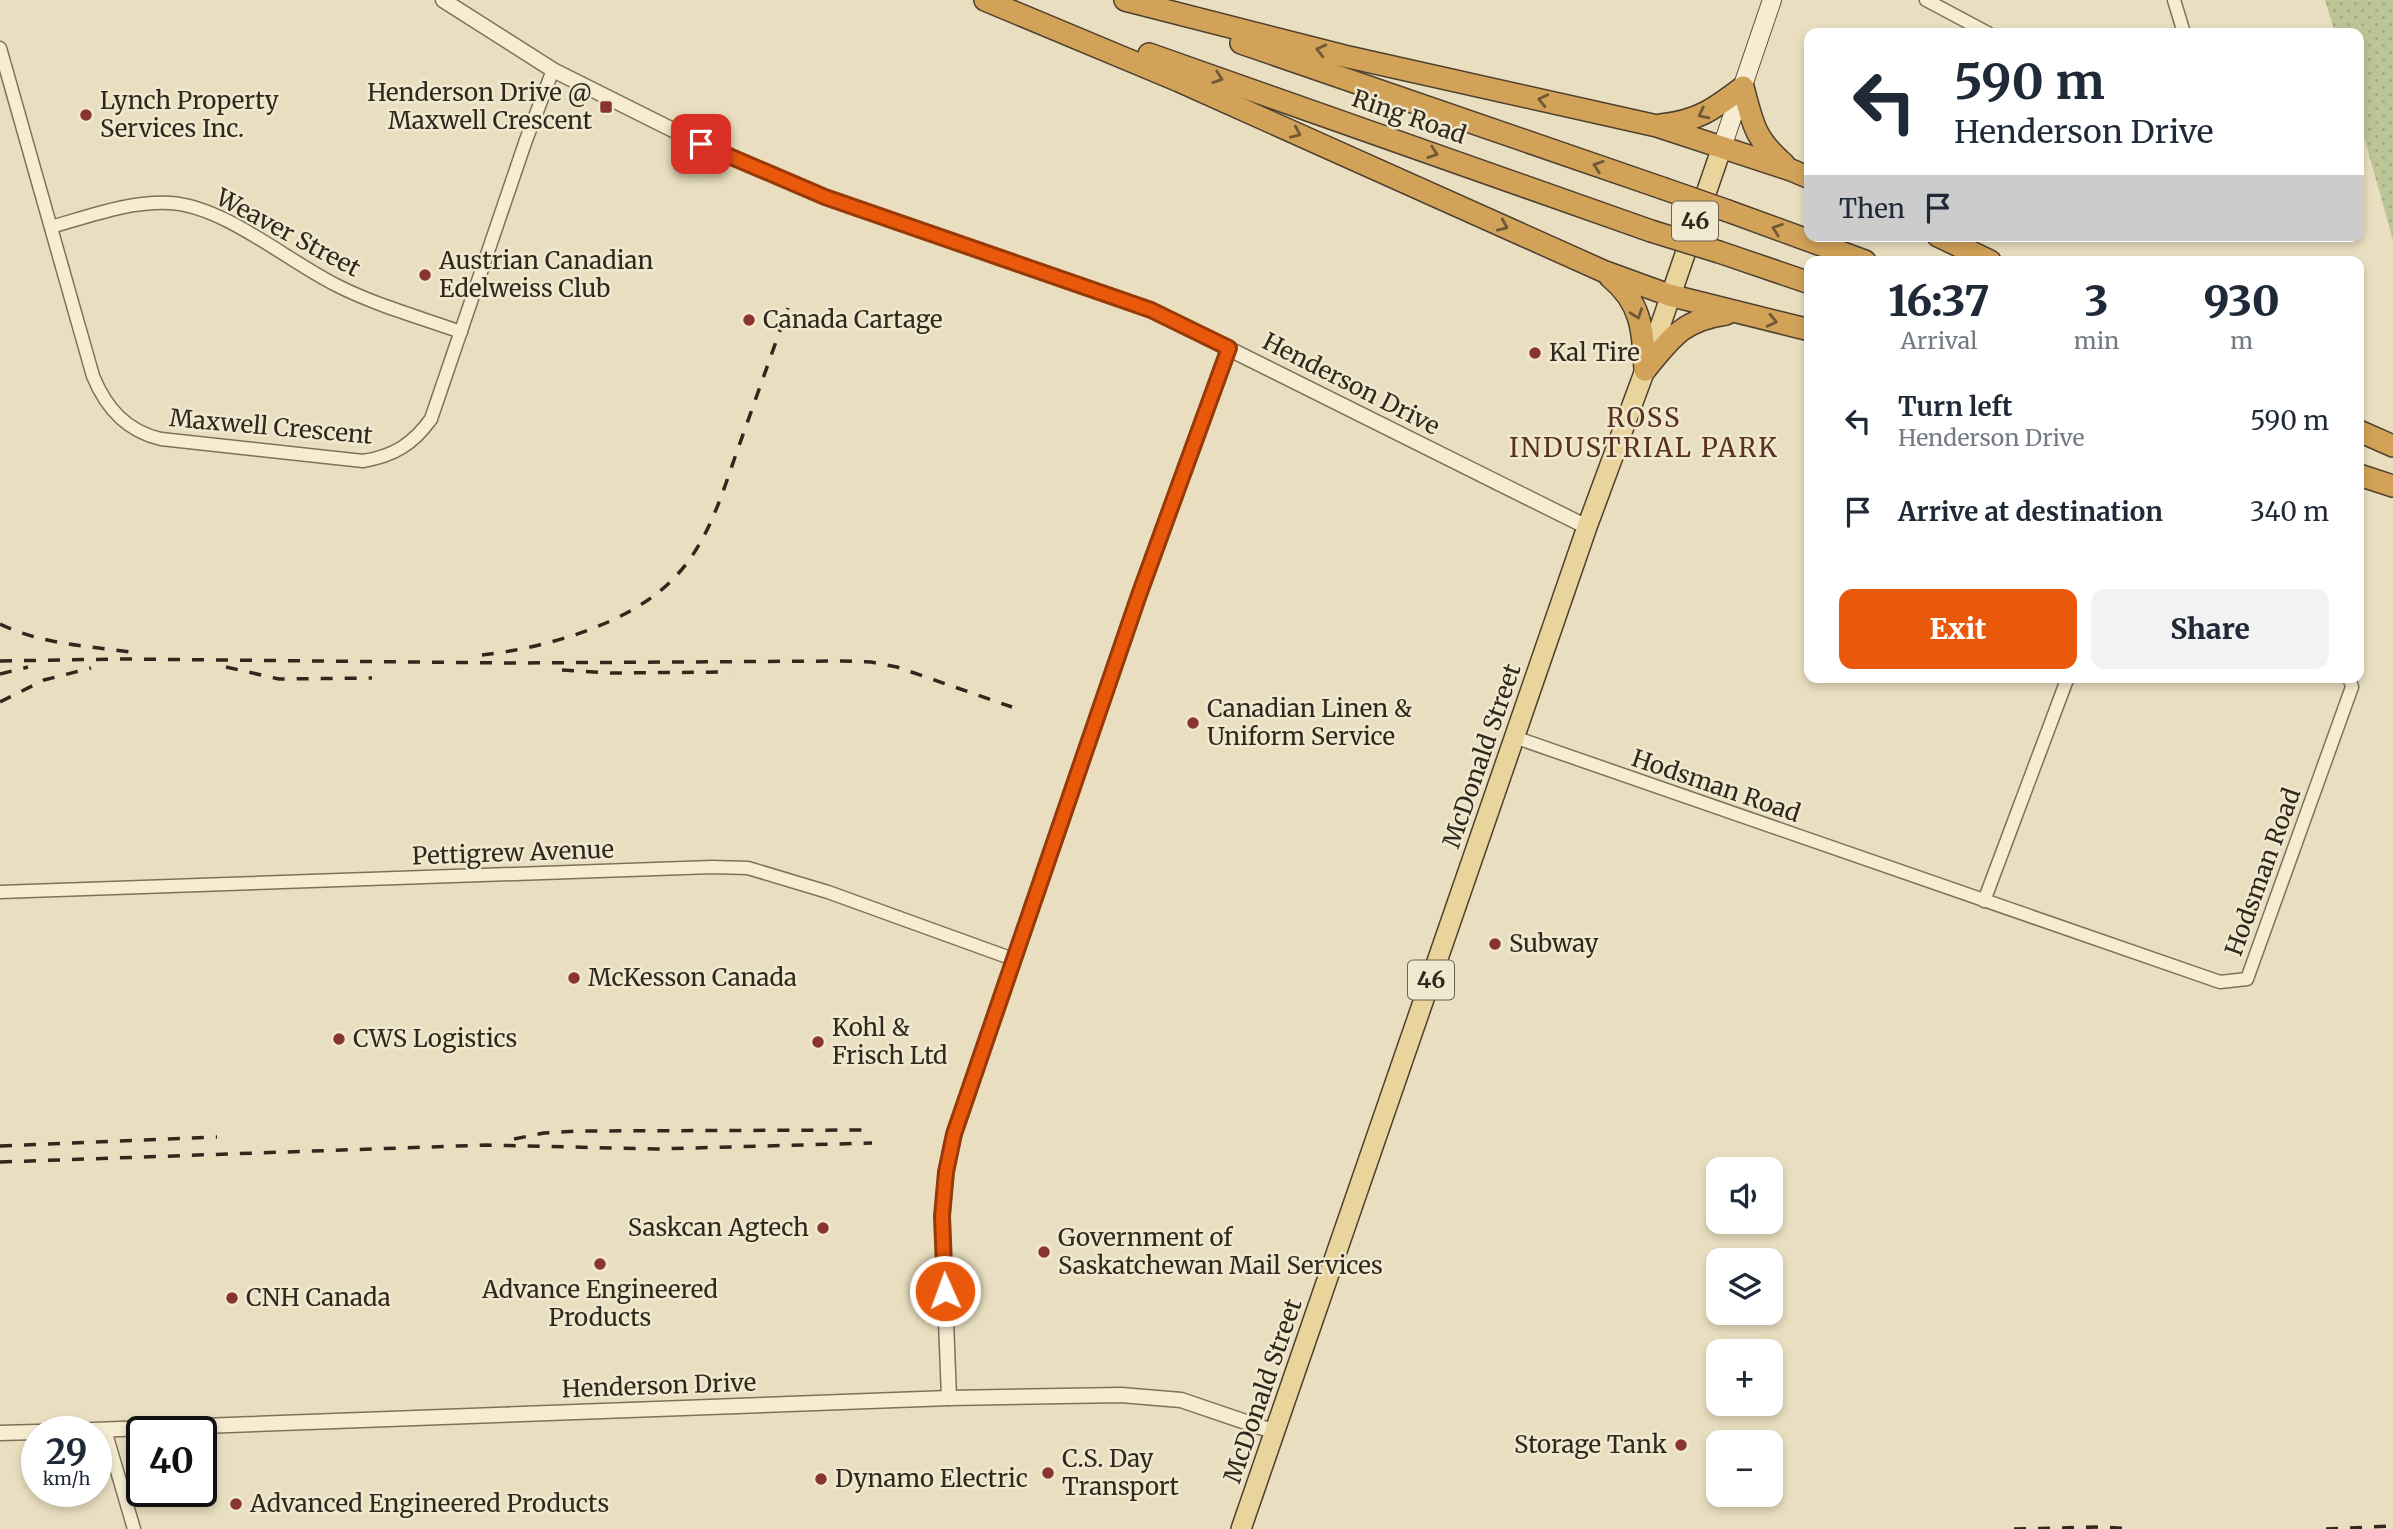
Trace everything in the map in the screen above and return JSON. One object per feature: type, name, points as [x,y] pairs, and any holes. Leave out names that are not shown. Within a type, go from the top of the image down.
[{"type":"highway","points":[[985,0],[1179,81],[1603,271],[1669,295],[1804,329]]},
{"type":"highway","name":"Ring Road","points":[[992,0],[1651,231],[1804,281]]},
{"type":"highway","name":"Ring Road","points":[[1118,0],[1804,239]]},
{"type":"highway","points":[[1125,0],[1344,56],[1657,126],[1800,174]]},
{"type":"highway","points":[[1657,126],[1685,123],[1701,116],[1743,88],[1758,137],[1770,152],[1800,174]]},
{"type":"highway","name":"Ring Road","points":[[1812,242],[1850,256]]},
{"type":"highway","points":[[1950,242],[1980,256]]},
{"type":"highway","points":[[1603,271],[1625,289],[1633,302],[1644,334],[1645,369]]},
{"type":"highway","points":[[1645,369],[1671,338],[1687,326],[1704,317],[1734,313]]},
{"type":"highway","points":[[2364,435],[2393,447]]},
{"type":"highway","points":[[2364,477],[2393,486]]},
{"type":"main road","name":"McDonald Street","points":[[1241,1529],[1772,0]]},
{"type":"street","name":"Henderson Drive","points":[[443,0],[553,70],[701,144],[825,197],[1151,310],[1587,527]]},
{"type":"street","points":[[1926,0],[1979,28]]},
{"type":"street","points":[[2174,0],[2182,28]]},
{"type":"street","name":"Maxwell Crescent","points":[[0,48],[98,387],[117,416],[148,436],[363,461],[387,456],[415,439],[431,419],[526,140],[553,70]]},
{"type":"street","name":"Weaver Street","points":[[51,227],[129,205],[151,203],[190,206],[222,218],[299,266],[339,287],[461,332]]},
{"type":"street","points":[[949,1398],[942,1216],[946,1172],[954,1134],[1142,588],[1229,348]]},
{"type":"street","points":[[1984,901],[2066,683]]},
{"type":"street","name":"Hodsman Road","points":[[1514,737],[2220,982],[2247,979],[2350,683]]},
{"type":"street","name":"Pettigrew Avenue","points":[[0,892],[712,867],[748,868],[828,892],[1013,959]]},
{"type":"street","name":"Henderson Drive","points":[[112,1430],[949,1398],[1121,1395],[1181,1400],[1275,1432]]},
{"type":"street","name":"Henderson Drive","points":[[0,1433],[21,1432]]},
{"type":"street","points":[[112,1454],[134,1529]]},
{"type":"green space","points":[[2325,0],[2393,0],[2393,240],[2364,137],[2364,28],[2333,28]]},
{"type":"railway","points":[[482,655],[507,652],[586,631],[636,608],[676,576],[698,547],[714,514],[788,308]]},
{"type":"railway","points":[[0,624],[48,640],[131,652]]},
{"type":"railway","points":[[0,661],[121,659],[510,663],[871,662],[897,667],[1012,707]]},
{"type":"railway","points":[[0,674],[28,667]]},
{"type":"railway","points":[[226,667],[279,679],[372,678]]},
{"type":"railway","points":[[0,702],[44,680],[91,668]]},
{"type":"railway","points":[[562,670],[611,673],[730,672]]},
{"type":"railway","points":[[514,1139],[544,1133],[579,1131],[864,1130]]},
{"type":"railway","points":[[0,1146],[217,1137]]},
{"type":"railway","points":[[0,1162],[486,1145],[656,1149],[872,1143]]},
{"type":"railway","points":[[2326,1529],[2393,1526]]},
{"type":"railway","points":[[2014,1529],[2133,1529]]},
{"type":"place","name":"Henderson Drive @ Maxwell Crescent","points":[[606,107]]},
{"type":"place","name":"Lynch Property Services Inc.","points":[[86,115]]},
{"type":"place","name":"Austrian Canadian Edelweiss Club","points":[[425,275]]},
{"type":"place","name":"Canada Cartage","points":[[749,320]]},
{"type":"place","name":"Kal Tire","points":[[1535,353]]},
{"type":"place","name":"Canadian Linen & Uniform Service","points":[[1193,723]]},
{"type":"place","name":"Subway","points":[[1495,944]]},
{"type":"place","name":"McKesson Canada","points":[[574,978]]},
{"type":"place","name":"CWS Logistics","points":[[339,1039]]},
{"type":"place","name":"Kohl & Frisch Ltd","points":[[818,1042]]},
{"type":"place","name":"Saskcan Agtech","points":[[823,1228]]},
{"type":"place","name":"Government of Saskatchewan Mail Services","points":[[1044,1252]]},
{"type":"place","name":"Advance Engineered Products","points":[[600,1264]]},
{"type":"place","name":"CNH Canada","points":[[232,1298]]},
{"type":"place","name":"Storage Tank","points":[[1681,1445]]},
{"type":"place","name":"C.S. Day Transport","points":[[1048,1473]]},
{"type":"place","name":"Dynamo Electric","points":[[821,1479]]},
{"type":"place","name":"Advanced Engineered Products","points":[[236,1504]]},
{"type":"district","name":"ROSS INDUSTRIAL PARK","points":[[1644,433]]},
{"type":"route","points":[[701,144],[825,197],[1151,310],[1229,348],[1139,595],[954,1134],[946,1172],[942,1216],[945,1291]]}]
